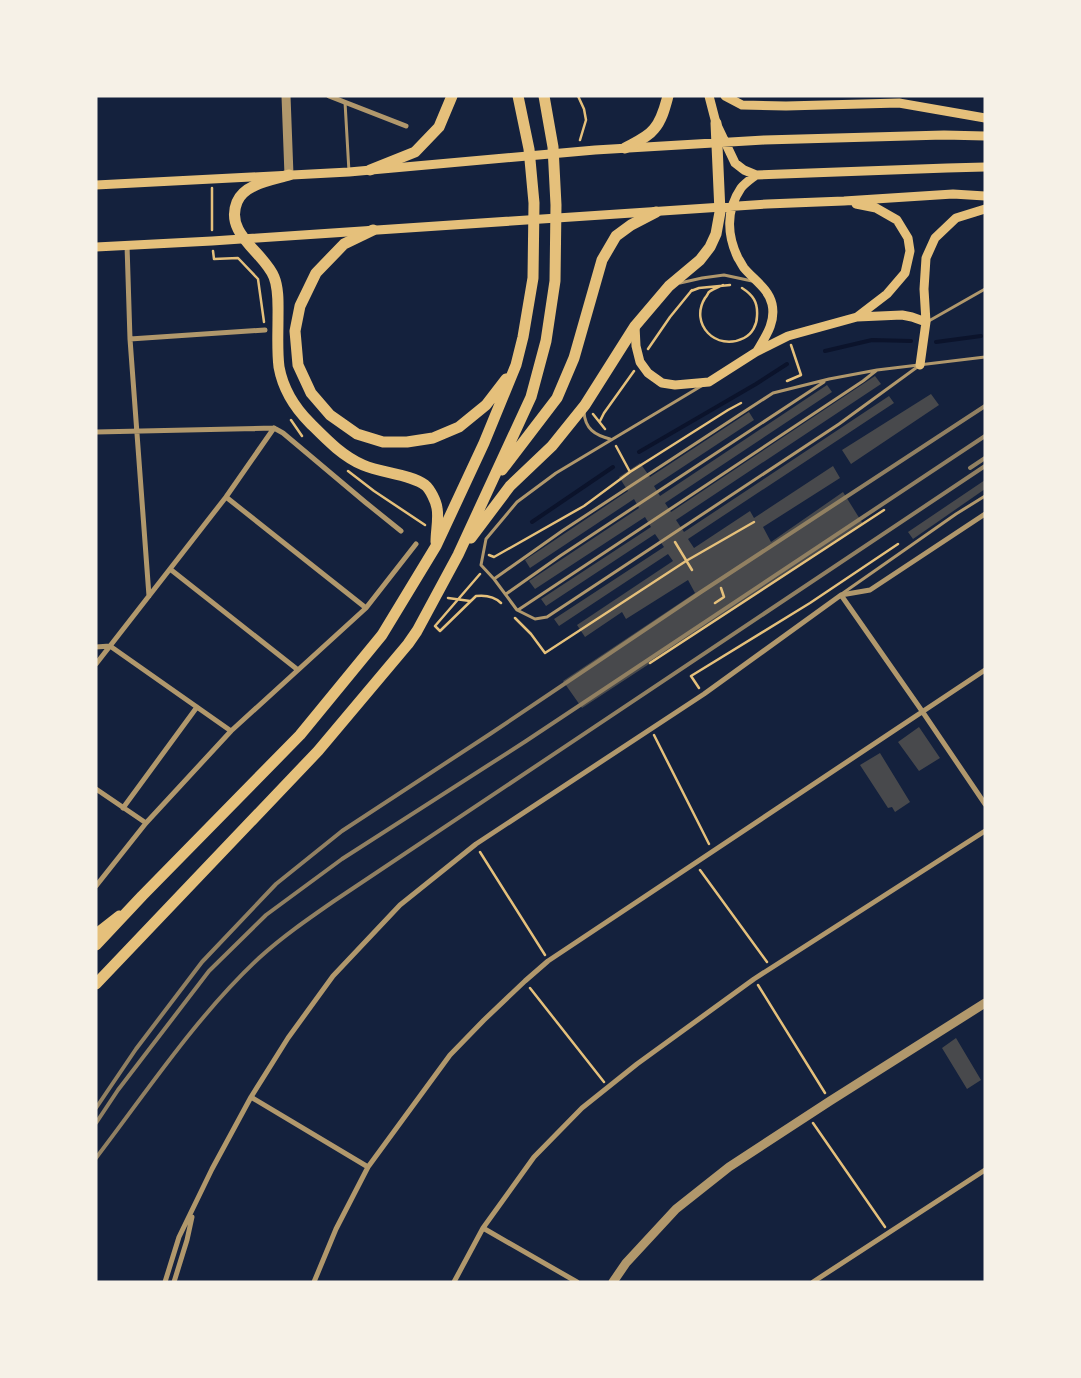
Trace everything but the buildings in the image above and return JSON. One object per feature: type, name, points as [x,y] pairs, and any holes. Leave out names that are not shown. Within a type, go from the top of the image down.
[{"type":"highway","points":[[370,170],[415,152],[439,127],[452,96]]},
{"type":"highway","points":[[96,945],[300,735],[382,635],[436,546],[484,443],[516,365],[523,337],[533,278],[534,203],[530,149],[518,96]]},
{"type":"highway","points":[[96,984],[318,751],[408,644],[458,555],[531,397],[546,341],[555,281],[556,205],[553,147],[544,96]]},
{"type":"highway","points":[[624,148],[650,134],[660,120],[668,96]]},
{"type":"highway","points":[[458,555],[510,486],[552,446],[583,408],[634,326],[669,286],[700,260],[710,248],[716,234],[720,212],[716,122]]},
{"type":"highway","points":[[289,175],[252,187],[244,192],[237,201],[234,213],[236,224],[243,238],[268,265],[274,277],[278,298],[279,368],[286,389],[298,412],[334,448],[361,464],[426,485],[437,508],[436,546]]},
{"type":"highway","points":[[488,488],[557,398],[574,358],[602,260],[616,236],[656,212]]},
{"type":"highway","points":[[373,230],[344,244],[316,273],[300,306],[295,331],[298,365],[311,393],[330,415],[357,434],[383,442],[407,442],[433,438],[459,427],[486,405],[516,365]]},
{"type":"main road","points":[[710,96],[716,122],[735,163],[744,170],[756,175],[985,168]]},
{"type":"main road","points":[[725,96],[742,105],[786,106],[900,103],[985,118]]},
{"type":"main road","points":[[96,185],[350,172],[595,150],[764,140],[944,135],[985,136]]},
{"type":"main road","points":[[756,175],[742,187],[734,202],[729,221],[730,238],[736,252],[744,267],[760,283],[772,303],[773,320],[756,352]]},
{"type":"main road","points":[[96,247],[604,216],[768,204],[844,202],[953,194],[985,196]]},
{"type":"main road","points":[[844,202],[876,208],[897,220],[908,238],[910,251],[904,273],[886,294],[857,317]]},
{"type":"main road","points":[[920,365],[926,322],[924,289],[926,258],[935,238],[956,218],[985,209]]},
{"type":"main road","points":[[634,326],[640,362],[648,373],[662,383],[675,385],[709,382],[756,352],[788,336],[857,317],[902,315],[926,322]]},
{"type":"main road","points":[[96,933],[142,896]]},
{"type":"street","points":[[286,96],[289,175]]},
{"type":"street","points":[[329,96],[406,126]]},
{"type":"street","points":[[127,245],[130,339],[149,596]]},
{"type":"street","points":[[130,339],[265,330]]},
{"type":"street","points":[[96,664],[226,497],[274,428]]},
{"type":"street","points":[[96,432],[274,428],[283,433],[401,530]]},
{"type":"street","points":[[226,497],[366,608]]},
{"type":"street","points":[[164,1282],[179,1237],[212,1169],[252,1097],[288,1038],[333,976],[400,905],[476,844],[704,694],[841,595],[870,590],[985,514]]},
{"type":"street","points":[[96,886],[146,823],[231,731],[366,608],[416,544]]},
{"type":"street","points":[[170,569],[298,670]]},
{"type":"street","points":[[841,595],[985,804]]},
{"type":"street","points":[[96,647],[110,646],[231,731]]},
{"type":"street","points":[[314,1282],[336,1229],[368,1167],[450,1055],[525,981],[548,961],[712,850],[985,670]]},
{"type":"street","points":[[123,808],[197,707]]},
{"type":"street","points":[[96,789],[146,823]]},
{"type":"street","points":[[454,1282],[484,1228],[534,1157],[582,1108],[636,1064],[771,967],[985,831]]},
{"type":"street","points":[[613,1282],[626,1263],[676,1209],[729,1167],[985,1002]]},
{"type":"street","points":[[252,1097],[368,1167]]},
{"type":"street","points":[[813,1282],[985,1170]]},
{"type":"street","points":[[174,1282],[194,1209]]},
{"type":"street","points":[[484,1228],[577,1282]]},
{"type":"lane","points":[[345,102],[350,172]]},
{"type":"lane","points":[[669,286],[724,275],[760,283]]},
{"type":"lane","points":[[926,322],[985,289]]},
{"type":"lane","points":[[494,579],[562,531],[773,394],[829,379],[878,370],[985,357]]},
{"type":"lane","points":[[709,382],[610,439],[556,473],[518,502],[486,539],[481,565],[518,610],[535,619],[547,617],[839,424],[920,365]]},
{"type":"lane","points":[[518,610],[878,370]]},
{"type":"lane","points":[[506,594],[560,556],[829,379]]},
{"type":"lane","points":[[583,408],[584,418],[590,430],[598,436],[610,439]]},
{"type":"lane","points":[[841,595],[956,514],[985,496]]},
{"type":"path","points":[[578,96],[586,120],[579,145]]},
{"type":"path","points":[[212,180],[212,241]]},
{"type":"path","points":[[600,422],[604,413],[670,317],[702,278]]},
{"type":"path","points":[[723,285],[710,292],[701,304],[700,319],[707,333],[720,342],[735,342],[742,339],[749,335],[757,323],[758,308],[751,294],[738,285]]},
{"type":"path","points":[[691,291],[700,288],[731,285]]},
{"type":"path","points":[[785,381],[801,374],[788,336]]},
{"type":"path","points":[[584,506],[630,472],[744,401]]},
{"type":"path","points":[[374,491],[380,496]]},
{"type":"path","points":[[650,663],[884,510]]},
{"type":"path","points":[[510,612],[531,634],[545,653],[686,561],[754,522]]},
{"type":"path","points":[[704,694],[691,676],[899,543]]},
{"type":"path","points":[[686,561],[692,570]]},
{"type":"path","points":[[482,571],[435,626],[440,631],[476,596],[484,595],[499,601],[504,606]]},
{"type":"path","points":[[715,603],[724,597],[721,588]]},
{"type":"path","points":[[436,596],[470,601]]},
{"type":"path","points":[[651,729],[712,850]]},
{"type":"path","points":[[476,844],[548,961]]},
{"type":"path","points":[[694,863],[771,967]]},
{"type":"path","points":[[754,979],[830,1101]]},
{"type":"path","points":[[525,981],[608,1087]]},
{"type":"path","points":[[808,1115],[888,1232]]},
{"type":"waterway","points":[[936,342],[981,336]]},
{"type":"waterway","points":[[825,351],[872,340],[911,341]]},
{"type":"waterway","points":[[639,452],[787,364]]},
{"type":"waterway","points":[[532,522],[613,467]]},
{"type":"railway","points":[[96,1108],[136,1049],[202,962],[276,884],[342,831],[985,406]]},
{"type":"railway","points":[[96,1123],[118,1090],[209,971],[266,915],[342,859],[526,741],[985,436]]},
{"type":"railway","points":[[970,468],[985,458]]},
{"type":"railway","points":[[96,1158],[193,1029],[236,981],[286,935],[985,466]]}]
